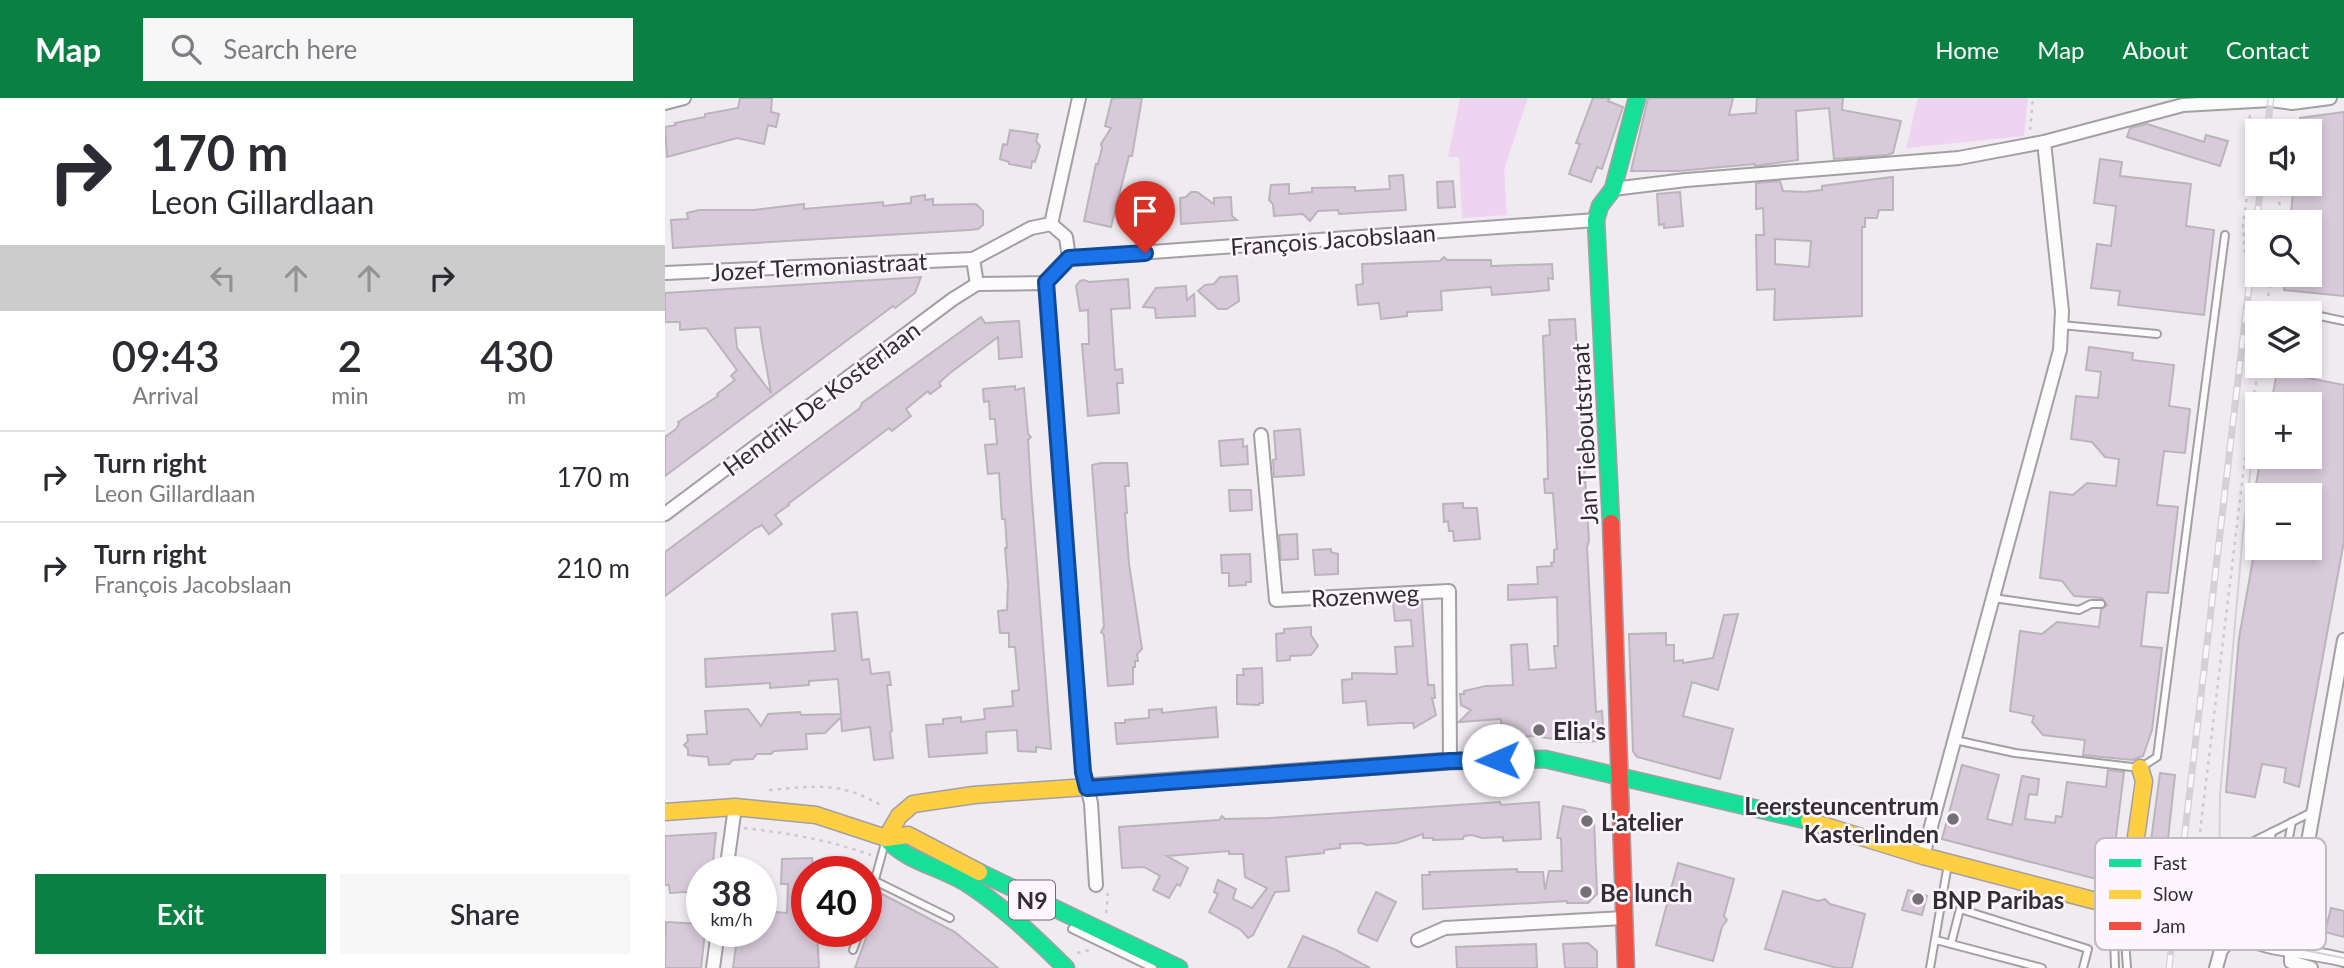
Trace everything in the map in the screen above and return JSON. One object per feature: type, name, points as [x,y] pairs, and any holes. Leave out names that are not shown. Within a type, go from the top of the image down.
[{"type":"street","points":[[665,103],[684,98]]},
{"type":"street","points":[[1051,224],[1079,98]]},
{"type":"street","points":[[1596,220],[1601,206],[1613,189],[1637,98]]},
{"type":"street","points":[[1613,189],[1686,180],[1959,158],[2029,146],[2183,105],[2251,101],[2292,103],[2330,98]]},
{"type":"street","points":[[1923,856],[2060,350],[2062,312],[2044,142]]},
{"type":"street","name":"François Jacobslaan","points":[[1069,258],[1596,220]]},
{"type":"street","name":"Jan Tieboutstraat","points":[[1596,220],[1621,775],[1626,968]]},
{"type":"street","points":[[1051,224],[1066,237],[1069,258],[1046,282],[977,284],[973,259],[1031,228],[1051,224]]},
{"type":"street","name":"Jozef Termoniastraat","points":[[665,273],[973,259]]},
{"type":"street","points":[[1046,282],[1083,772],[1091,803],[1096,885]]},
{"type":"street","name":"Hendrik De Kosterlaan","points":[[665,513],[953,299],[977,284]]},
{"type":"street","name":"Rozenweg","points":[[1261,435],[1276,600],[1449,591],[1450,761]]},
{"type":"street","points":[[2309,838],[2344,640]]},
{"type":"street","points":[[1064,966],[1024,926],[969,884],[895,849],[886,838],[899,816],[913,804],[974,795],[1450,761],[1545,760],[1621,775],[1795,817],[1923,856],[2095,901]]},
{"type":"street","points":[[2136,838],[2144,781],[2140,768]]},
{"type":"street","points":[[728,856],[735,807]]},
{"type":"street","name":"N9","points":[[665,812],[735,807],[816,815],[886,838],[908,835],[1014,891],[1179,968]]},
{"type":"street","points":[[1418,940],[1445,928],[1624,918]]},
{"type":"street","points":[[713,968],[716,947]]},
{"type":"street","points":[[2216,968],[2221,950]]},
{"type":"street","points":[[2275,950],[2311,968]]},
{"type":"street","points":[[2290,956],[2291,950]]},
{"type":"street","points":[[2290,956],[2344,960]]},
{"type":"lane","points":[[1955,740],[2015,754],[2140,768],[2157,757],[2225,235]]},
{"type":"lane","points":[[2322,316],[2344,321]]},
{"type":"lane","points":[[2061,325],[2157,334]]},
{"type":"lane","points":[[1993,598],[2079,610],[2091,604],[2101,604]]},
{"type":"lane","points":[[2260,838],[2313,811]]},
{"type":"lane","points":[[2289,838],[2292,822]]},
{"type":"lane","points":[[2271,838],[2272,832]]},
{"type":"lane","points":[[881,856],[886,838]]},
{"type":"lane","points":[[1930,968],[1948,862]]},
{"type":"lane","points":[[882,884],[950,918]]},
{"type":"lane","name":"N9","points":[[969,884],[991,889]]},
{"type":"lane","points":[[1951,944],[1960,909],[2088,949],[2084,968]]},
{"type":"lane","name":"N9","points":[[1059,922],[1153,968]]},
{"type":"lane","points":[[1936,940],[2042,968]]},
{"type":"lane","points":[[2116,968],[2117,950]]},
{"type":"lane","points":[[2124,950],[2127,968]]},
{"type":"path","points":[[2029,146],[2033,98]]},
{"type":"path","points":[[2245,210],[2252,156],[2247,136],[2251,101]]},
{"type":"path","points":[[2245,210],[2245,253]]},
{"type":"path","points":[[2222,661],[2257,378]]},
{"type":"path","points":[[2199,838],[2219,664],[2228,652]]},
{"type":"path","points":[[1096,885],[1108,895],[1104,934]]},
{"type":"path","points":[[1064,966],[1082,950],[1095,950]]},
{"type":"shaded area","points":[[1460,98],[1528,98],[1504,170],[1507,215],[1462,218],[1459,157],[1448,157]]},
{"type":"shaded area","points":[[1918,98],[2028,98],[2024,136],[1906,148]]},
{"type":"building","points":[[740,98],[772,98],[771,112],[779,114],[776,127],[768,125],[764,144],[737,138],[667,157],[665,127],[705,117],[705,114],[738,108]]},
{"type":"building","points":[[1112,98],[1142,98],[1132,156],[1129,156],[1111,227],[1084,221],[1101,144],[1111,128],[1105,126]]},
{"type":"building","points":[[1593,98],[1610,98],[1608,101],[1623,107],[1602,169],[1597,167],[1591,182],[1569,174],[1580,144],[1576,143]]},
{"type":"building","points":[[1648,98],[1733,98],[1729,115],[1756,113],[1757,98],[1843,98],[1842,110],[1901,121],[1893,153],[1887,155],[1834,159],[1829,108],[1796,111],[1798,160],[1755,166],[1631,171]]},
{"type":"building","points":[[2344,112],[2344,296],[2284,290],[2284,287],[2322,287],[2322,210],[2291,210],[2293,196],[2322,196],[2322,119],[2300,118]]},
{"type":"building","points":[[2147,124],[2204,142],[2206,135],[2228,141],[2220,166],[2127,137],[2130,128]]},
{"type":"building","points":[[1010,130],[1038,134],[1036,141],[1040,146],[1031,168],[1009,164],[1000,159]]},
{"type":"building","points":[[2100,159],[2122,162],[2120,176],[2191,184],[2186,226],[2214,230],[2204,315],[2118,305],[2120,291],[2091,288],[2097,244],[2111,246],[2116,206],[2094,203]]},
{"type":"building","points":[[1403,175],[1406,210],[1339,214],[1338,210],[1318,211],[1310,221],[1303,214],[1274,216],[1273,204],[1269,200],[1271,185],[1289,184],[1289,194],[1312,192],[1312,188],[1355,187],[1355,191],[1390,189],[1389,176]]},
{"type":"building","points":[[1893,177],[1893,210],[1879,210],[1877,218],[1865,218],[1865,227],[1862,227],[1862,316],[1774,320],[1775,289],[1757,290],[1756,235],[1764,235],[1763,208],[1756,209],[1756,183],[1780,181],[1783,191],[1804,192],[1822,190],[1822,186]],"holes":[[[1775,239],[1811,241],[1809,267],[1775,264]]]},
{"type":"building","points":[[1453,181],[1455,207],[1438,208],[1437,182]]},
{"type":"building","points":[[1197,192],[1214,204],[1214,198],[1231,197],[1232,216],[1237,220],[1181,224],[1180,198]]},
{"type":"building","points":[[1680,192],[1683,226],[1664,228],[1664,224],[1659,225],[1657,194]]},
{"type":"building","points":[[925,195],[925,200],[933,199],[933,205],[976,204],[983,211],[983,225],[969,230],[673,248],[671,220],[688,219],[687,213],[699,210],[754,210],[804,204],[804,209],[883,202],[883,206],[911,203],[911,197]]},
{"type":"building","points":[[1151,215],[1164,217],[1161,231],[1148,229]]},
{"type":"building","points":[[1444,257],[1447,260],[1491,260],[1491,266],[1552,264],[1553,279],[1548,278],[1549,290],[1492,295],[1491,287],[1441,291],[1442,310],[1407,312],[1407,316],[1381,319],[1379,303],[1358,305],[1356,285],[1363,284],[1362,264],[1440,261]]},
{"type":"building","points":[[1237,276],[1239,301],[1227,309],[1218,309],[1198,291],[1205,285],[1214,284],[1220,277]]},
{"type":"building","points":[[921,277],[915,293],[895,308],[893,306],[665,476],[665,437],[676,429],[678,422],[718,396],[717,394],[735,380],[731,376],[737,370],[706,328],[680,330],[680,322],[665,322],[665,293]],"holes":[[[760,327],[771,393],[737,348],[735,328]]]},
{"type":"building","points":[[1128,279],[1130,308],[1111,309],[1115,370],[1122,369],[1123,383],[1117,383],[1119,413],[1088,416],[1082,344],[1089,344],[1088,310],[1080,311],[1076,286],[1084,280],[1089,282]]},
{"type":"building","points":[[1186,286],[1187,300],[1194,294],[1195,316],[1156,318],[1155,308],[1143,307],[1156,288]]},
{"type":"building","points":[[981,317],[985,323],[1019,321],[1022,357],[999,359],[998,337],[950,373],[939,383],[941,386],[930,394],[928,391],[906,409],[911,416],[892,431],[889,428],[775,515],[782,524],[769,534],[762,525],[754,529],[665,596],[665,552]]},
{"type":"building","points":[[1575,319],[1589,541],[1587,547],[1596,712],[1602,711],[1604,741],[1575,742],[1533,736],[1502,738],[1501,719],[1459,722],[1471,710],[1461,705],[1460,694],[1486,686],[1513,685],[1511,645],[1527,644],[1529,670],[1556,668],[1554,646],[1558,646],[1557,597],[1508,600],[1508,585],[1538,584],[1537,567],[1552,566],[1551,563],[1554,562],[1554,550],[1557,549],[1553,493],[1545,493],[1544,479],[1548,479],[1543,336],[1550,335],[1549,320]]},
{"type":"building","points":[[2089,347],[2133,353],[2132,360],[2174,365],[2169,406],[2190,409],[2185,453],[2164,451],[2157,505],[2178,507],[2168,593],[2147,592],[2141,646],[2162,648],[2152,730],[2143,756],[2132,760],[2083,755],[2085,740],[2043,735],[2032,722],[2034,716],[2010,711],[2020,631],[2042,634],[2057,622],[2099,627],[2101,610],[2107,605],[2102,598],[2074,596],[2062,581],[2040,578],[2050,492],[2073,495],[2087,483],[2116,486],[2119,459],[2105,457],[2092,442],[2071,439],[2076,396],[2098,398],[2101,372],[2086,370]]},
{"type":"building","points":[[2276,378],[2308,378],[2344,385],[2344,541],[2299,787],[2284,782],[2286,768],[2262,764],[2255,797],[2226,792],[2239,638],[2253,560],[2322,560],[2322,483],[2256,483],[2259,469],[2322,469],[2322,392],[2273,392]]},
{"type":"building","points":[[1015,386],[1015,390],[1024,388],[1028,434],[1031,437],[1028,440],[1031,487],[1051,749],[1036,747],[1036,752],[1018,751],[1017,730],[986,732],[987,753],[929,757],[926,725],[943,724],[943,719],[961,717],[961,722],[985,719],[984,709],[1013,706],[1012,691],[1019,690],[1015,647],[1009,647],[1009,633],[1000,633],[998,611],[1007,610],[1005,519],[1002,519],[999,473],[988,474],[985,445],[997,444],[995,419],[990,419],[989,401],[984,402],[983,389]]},
{"type":"building","points":[[1300,429],[1304,475],[1274,477],[1274,431]]},
{"type":"building","points":[[1243,439],[1243,447],[1247,446],[1248,464],[1221,466],[1219,441]]},
{"type":"building","points":[[1127,463],[1129,486],[1125,486],[1125,513],[1129,564],[1142,649],[1137,654],[1138,661],[1135,661],[1133,667],[1133,684],[1108,686],[1104,635],[1101,632],[1104,626],[1092,465]]},
{"type":"building","points":[[1229,490],[1251,490],[1252,510],[1230,511]]},
{"type":"building","points":[[1463,503],[1463,508],[1477,508],[1480,539],[1454,541],[1448,521],[1444,522],[1443,504]]},
{"type":"building","points":[[1297,534],[1298,559],[1281,560],[1279,535]]},
{"type":"building","points":[[1331,549],[1331,552],[1338,554],[1338,574],[1315,575],[1313,550]]},
{"type":"building","points":[[1250,554],[1251,582],[1229,586],[1229,573],[1222,573],[1221,555]]},
{"type":"building","points":[[1422,601],[1428,685],[1434,685],[1435,698],[1432,698],[1436,715],[1414,728],[1413,723],[1368,725],[1366,701],[1343,703],[1342,680],[1352,679],[1352,673],[1397,674],[1395,647],[1413,646],[1411,620],[1395,621],[1393,603]]},
{"type":"building","points":[[857,612],[862,660],[869,659],[871,674],[889,672],[891,685],[887,685],[893,758],[874,760],[870,727],[842,731],[841,717],[825,733],[806,734],[807,749],[757,754],[753,759],[733,760],[729,764],[709,765],[708,757],[688,755],[688,749],[684,745],[688,741],[687,735],[707,734],[705,711],[748,709],[761,726],[768,714],[841,714],[838,679],[809,681],[809,685],[770,688],[770,683],[706,687],[705,659],[835,651],[832,614]]},
{"type":"building","points":[[1738,614],[1718,690],[1692,682],[1683,716],[1733,729],[1720,779],[1637,757],[1633,751],[1629,634],[1666,633],[1666,645],[1674,645],[1674,661],[1683,660],[1683,663],[1713,658],[1724,615]]},
{"type":"building","points":[[1311,627],[1311,635],[1318,646],[1311,655],[1290,656],[1290,660],[1277,661],[1276,634],[1284,633],[1284,629]]},
{"type":"building","points":[[1262,668],[1263,703],[1237,704],[1237,675],[1244,675],[1243,669]]},
{"type":"building","points":[[1216,707],[1218,737],[1117,744],[1115,723],[1149,718],[1149,710],[1162,709],[1162,713]]},
{"type":"building","points":[[1962,765],[1999,775],[1987,819],[2012,825],[2022,776],[2039,779],[2037,795],[2029,794],[2025,819],[2055,823],[2056,816],[2062,817],[2067,782],[2106,787],[2108,770],[2124,772],[2116,838],[2095,838],[2095,879],[1942,839]]},
{"type":"building","points":[[2160,773],[2175,775],[2168,838],[2151,838]]},
{"type":"building","points":[[1500,802],[1501,805],[1539,802],[1541,839],[1503,841],[1503,837],[1482,838],[1472,835],[1464,836],[1463,839],[1433,840],[1423,838],[1423,834],[1397,843],[1340,844],[1340,848],[1324,850],[1324,853],[1286,857],[1289,891],[1275,892],[1253,935],[1248,938],[1241,930],[1209,912],[1218,894],[1214,892],[1218,880],[1236,889],[1233,899],[1252,908],[1267,888],[1245,877],[1243,854],[1229,854],[1229,851],[1167,856],[1188,868],[1180,886],[1177,884],[1169,898],[1153,890],[1160,876],[1144,867],[1122,868],[1119,827],[1219,820],[1222,816],[1225,819],[1270,818]]},
{"type":"building","points":[[1563,806],[1584,810],[1594,821],[1597,894],[1588,903],[1567,901],[1423,909],[1422,875],[1430,875],[1429,872],[1517,869],[1517,872],[1543,872],[1545,890],[1549,871],[1562,871],[1561,838],[1557,838]]},
{"type":"building","points":[[716,833],[714,856],[686,856],[686,892],[670,893],[669,885],[665,885],[665,836]]},
{"type":"building","points":[[782,859],[791,859],[791,947],[818,947],[819,968],[733,968],[736,947],[777,947],[777,912],[787,913],[788,884],[781,884]]},
{"type":"building","points":[[1678,863],[1734,879],[1724,916],[1727,920],[1722,927],[1713,961],[1656,945]]},
{"type":"building","points":[[1908,890],[1927,896],[1922,915],[1902,910]]},
{"type":"building","points":[[1783,891],[1818,901],[1825,899],[1830,904],[1865,914],[1852,968],[1837,968],[1765,949]]},
{"type":"building","points":[[1376,892],[1396,902],[1377,941],[1358,930]]},
{"type":"building","points":[[882,894],[955,932],[998,968],[855,968],[863,947],[882,947]]},
{"type":"building","points":[[2331,908],[2344,911],[2344,937],[2326,932]]},
{"type":"building","points":[[666,922],[686,923],[686,947],[703,947],[701,968],[665,968]]},
{"type":"building","points":[[1303,936],[1336,950],[1370,968],[1288,968]]},
{"type":"building","points":[[1588,943],[1597,951],[1597,968],[1565,968],[1563,944]]},
{"type":"building","points":[[1536,944],[1537,968],[1457,968],[1456,947]]},
{"type":"tram line","points":[[2220,838],[2220,796],[2251,469]]},
{"type":"tram line","points":[[2304,950],[2344,958]]},
{"type":"railway","points":[[2268,119],[2271,98]]},
{"type":"railway","points":[[2184,838],[2260,196]]},
{"type":"railway","points":[[2169,968],[2171,950]]},
{"type":"traffic: fast","points":[[1611,523],[1596,220],[1600,206],[1613,189],[1637,98]]},
{"type":"traffic: fast","points":[[1309,771],[1450,761],[1545,759],[1809,821]]},
{"type":"traffic: fast","points":[[886,838],[904,853],[960,880],[984,895],[1066,968]]},
{"type":"traffic: fast","points":[[979,872],[1179,968]]},
{"type":"traffic: slow","points":[[2136,838],[2144,781],[2140,768]]},
{"type":"traffic: slow","points":[[886,838],[899,816],[913,804],[974,795],[1309,771]]},
{"type":"traffic: slow","points":[[665,812],[735,807],[816,815],[886,838],[908,835],[979,872]]},
{"type":"traffic: slow","points":[[1809,821],[1923,856],[2095,901]]},
{"type":"traffic: jam","points":[[1611,523],[1626,968]]},
{"type":"place","name":"Elia's","points":[[1539,730]]},
{"type":"place","name":"Leersteuncentrum Kasterlinden","points":[[1953,819]]},
{"type":"place","name":"L'atelier","points":[[1587,821]]},
{"type":"place","name":"Be lunch","points":[[1586,892]]},
{"type":"place","name":"BNP Paribas","points":[[1918,899]]},
{"type":"route","points":[[1145,253],[1069,258],[1046,282],[1083,772],[1087,788],[1450,761],[1498,760]]}]
